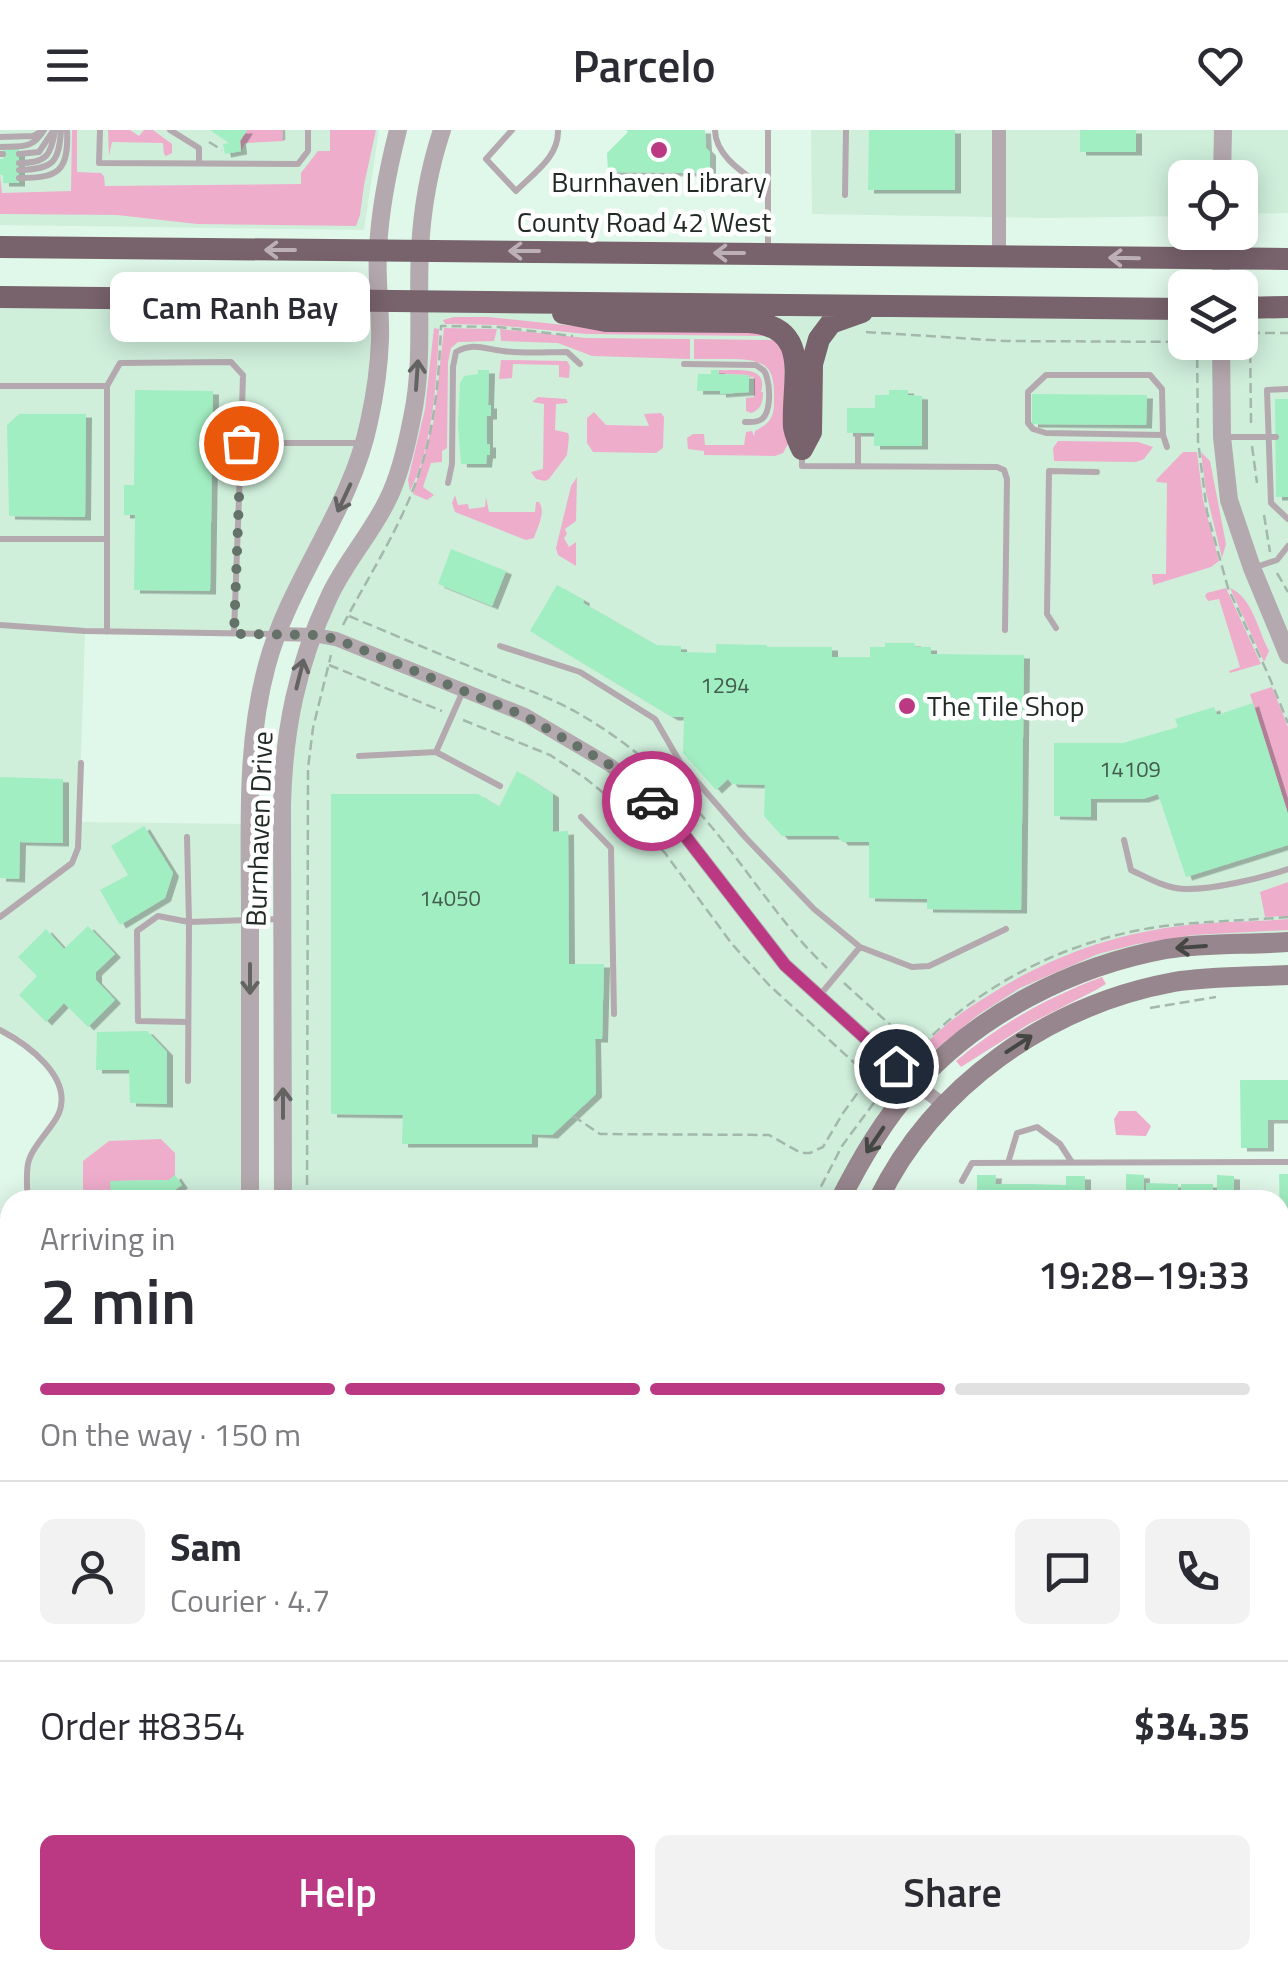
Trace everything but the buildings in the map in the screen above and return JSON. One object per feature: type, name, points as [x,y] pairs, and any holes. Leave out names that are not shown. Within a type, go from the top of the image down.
[{"type":"highway","name":"County Road 42 West","points":[[0,247],[1288,259]]},
{"type":"highway","points":[[0,297],[1168,309]]},
{"type":"highway","points":[[500,301],[606,321],[750,322],[773,326],[788,339],[794,352],[794,432],[802,449]]},
{"type":"highway","points":[[802,449],[811,432],[812,364],[818,339],[830,324],[880,306]]},
{"type":"highway","points":[[1258,308],[1288,307]]},
{"type":"main road","points":[[846,1190],[873,1140],[916,1084],[959,1044],[1052,985],[1170,948],[1288,942]]},
{"type":"main road","points":[[884,1190],[908,1150],[944,1106],[1017,1044],[1066,1016],[1109,999],[1176,982],[1288,975]]},
{"type":"street","name":"Burnhaven Drive","points":[[250,1190],[253,731],[266,666],[278,634],[343,500],[364,444],[378,377],[378,250],[386,180],[398,130]]},
{"type":"street","name":"Burnhaven Drive","points":[[283,1190],[283,766],[287,732],[302,662],[330,594],[390,496],[412,416],[418,377],[424,202],[442,130]]},
{"type":"street","points":[[999,130],[999,256]]},
{"type":"street","points":[[1222,160],[1223,130]]},
{"type":"street","points":[[1221,250],[1221,270]]},
{"type":"street","points":[[1222,360],[1222,437],[1230,500],[1252,568],[1288,655]]},
{"type":"street","points":[[278,634],[336,639],[525,716],[610,765],[672,819],[785,965],[944,1106]]},
{"type":"lane","points":[[0,138],[33,136],[43,130]]},
{"type":"lane","points":[[1,152],[29,146],[38,141],[43,130]]},
{"type":"lane","points":[[59,130],[66,159],[56,172],[47,178],[19,166],[40,161],[47,155],[59,130]]},
{"type":"lane","points":[[100,130],[99,163],[298,164],[308,151],[308,130]]},
{"type":"lane","points":[[170,130],[198,148],[199,163]]},
{"type":"lane","points":[[512,130],[486,159],[516,190],[555,152],[558,130]]},
{"type":"lane","points":[[715,130],[715,143],[726,157],[768,190]]},
{"type":"lane","points":[[768,130],[768,253]]},
{"type":"lane","points":[[845,195],[846,130]]},
{"type":"lane","points":[[448,484],[456,352],[466,346],[480,346],[502,351],[567,352],[580,364]]},
{"type":"lane","points":[[107,632],[107,386],[120,363],[232,362],[243,375],[234,634]]},
{"type":"lane","points":[[684,364],[756,365],[765,372],[768,411],[758,422],[745,422]]},
{"type":"lane","points":[[1163,435],[1046,433],[1033,429],[1028,423],[1028,392],[1046,375],[1150,375],[1162,389],[1167,447]]},
{"type":"lane","points":[[0,386],[107,386]]},
{"type":"lane","points":[[1288,390],[1267,390],[1272,418],[1271,504],[1288,519]]},
{"type":"lane","points":[[858,436],[858,466]]},
{"type":"lane","points":[[1222,437],[1272,437]]},
{"type":"lane","points":[[241,443],[364,444]]},
{"type":"lane","points":[[802,449],[802,466],[997,466],[1004,470],[1004,630]]},
{"type":"lane","points":[[1056,628],[1047,614],[1048,471],[1097,472]]},
{"type":"lane","points":[[0,539],[107,539]]},
{"type":"lane","points":[[1252,568],[1277,560],[1288,546]]},
{"type":"lane","points":[[0,625],[107,632],[278,634]]},
{"type":"lane","points":[[500,646],[580,672],[655,718],[680,762],[745,837],[814,909],[860,947],[912,968],[929,966],[1006,929]]},
{"type":"lane","points":[[436,752],[464,690]]},
{"type":"lane","points":[[359,756],[436,752],[500,786]]},
{"type":"lane","points":[[0,916],[72,864],[78,848],[80,763]]},
{"type":"lane","points":[[581,817],[611,848],[614,1014]]},
{"type":"lane","points":[[186,837],[188,1081]]},
{"type":"lane","points":[[1124,840],[1131,870],[1162,885],[1186,889],[1288,869]]},
{"type":"lane","points":[[187,1022],[138,1021],[137,931],[158,916],[189,922],[283,919]]},
{"type":"lane","points":[[819,996],[860,947]]},
{"type":"lane","points":[[0,1030],[19,1039],[38,1056],[59,1084],[60,1110],[29,1160],[28,1190]]},
{"type":"lane","points":[[1008,1163],[1017,1133],[1037,1128],[1060,1144],[1071,1162]]},
{"type":"lane","points":[[962,1181],[972,1163],[1288,1162]]},
{"type":"path","points":[[284,130],[284,141]]},
{"type":"path","points":[[307,1190],[308,781],[313,728],[336,639],[408,504],[418,476],[437,398],[442,326]]},
{"type":"path","points":[[328,665],[550,756],[585,778],[665,852],[732,944],[769,985],[883,1089]]},
{"type":"path","points":[[1150,1008],[1220,997]]},
{"type":"path","points":[[573,1116],[600,1134],[769,1135],[800,1153],[810,1153],[823,1147],[859,1091],[877,1084]]},
{"type":"shaded area","points":[[0,130],[379,130],[364,230],[0,225]]},
{"type":"shaded area","points":[[72,130],[77,130],[77,172],[101,173],[105,186],[301,184],[301,173],[318,151],[330,151],[330,130],[376,130],[356,226],[197,224],[117,215],[0,214],[0,175],[2,193],[71,191]]},
{"type":"shaded area","points":[[108,130],[130,130],[139,136],[144,130],[153,130],[172,144],[172,153],[164,154],[163,143],[112,142],[109,156]]},
{"type":"shaded area","points":[[247,130],[284,130],[284,141],[245,143],[241,151],[240,141]]},
{"type":"shaded area","points":[[811,130],[1288,130],[1288,213],[1258,214],[1258,160],[1168,160],[1168,216],[812,214]]},
{"type":"shaded area","points":[[0,297],[379,300],[365,443],[278,634],[85,632],[79,822],[250,824],[250,1190],[28,1190],[29,1160],[60,1111],[59,1084],[38,1056],[0,1030]]},
{"type":"shaded area","points":[[419,301],[1168,309],[1168,360],[1258,360],[1258,308],[1288,307],[1288,942],[1214,945],[1053,985],[916,1084],[847,1190],[283,1190],[282,804],[302,662],[405,447]]},
{"type":"shaded area","points":[[454,317],[583,327],[761,329],[773,336],[586,334],[445,324],[443,320]]},
{"type":"shaded area","points":[[434,328],[439,329],[432,412],[424,453],[410,491],[408,480],[425,409]]},
{"type":"shaded area","points":[[444,328],[497,329],[494,341],[458,342],[451,348],[447,448],[442,451],[442,462],[431,463],[423,487],[434,495],[427,500],[413,494],[434,420]]},
{"type":"shaded area","points":[[500,329],[586,338],[690,339],[690,359],[592,356],[558,343],[501,341]]},
{"type":"shaded area","points":[[694,339],[783,343],[788,444],[783,453],[704,455],[704,451],[688,449],[687,438],[693,434],[704,434],[705,445],[744,445],[746,432],[752,431],[754,436],[770,419],[774,407],[773,380],[767,367],[745,360],[694,359]]},
{"type":"shaded area","points":[[501,360],[567,361],[569,378],[559,377],[559,365],[513,364],[512,378],[499,379]]},
{"type":"shaded area","points":[[719,370],[750,371],[760,377],[763,396],[757,410],[746,411],[746,398],[754,397],[754,377],[719,374]]},
{"type":"shaded area","points":[[538,397],[566,399],[568,403],[556,404],[555,430],[568,433],[567,455],[545,481],[536,479],[531,472],[543,469],[544,404],[532,402]]},
{"type":"shaded area","points":[[594,412],[606,425],[649,426],[644,414],[661,413],[663,448],[656,453],[593,452],[587,443],[587,418]]},
{"type":"shaded area","points":[[1058,441],[1138,442],[1153,447],[1144,459],[1136,462],[1054,461],[1053,448]]},
{"type":"shaded area","points":[[1183,452],[1197,452],[1203,500],[1219,561],[1153,585],[1152,574],[1166,574],[1167,483],[1156,480]]},
{"type":"shaded area","points":[[1201,452],[1210,461],[1226,544],[1222,558],[1206,492]]},
{"type":"shaded area","points":[[577,477],[576,521],[565,529],[564,538],[569,547],[576,542],[576,566],[558,555],[556,548],[571,486]]},
{"type":"shaded area","points":[[455,495],[458,505],[468,504],[469,509],[485,507],[486,497],[489,512],[535,512],[539,502],[542,515],[534,538],[526,540],[455,512]]},
{"type":"shaded area","points":[[1226,588],[1261,664],[1230,673],[1240,667],[1219,599],[1208,601],[1205,596]]},
{"type":"shaded area","points":[[1230,588],[1238,592],[1254,615],[1269,651],[1264,662]]},
{"type":"shaded area","points":[[1272,687],[1288,727],[1288,814],[1250,694]]},
{"type":"shaded area","points":[[1288,882],[1288,916],[1265,917],[1260,892]]},
{"type":"shaded area","points":[[1288,919],[1288,930],[1193,935],[1098,954],[1020,988],[931,1053],[917,1057],[939,1031],[977,1003],[1033,970],[1083,949],[1161,929]]},
{"type":"shaded area","points":[[1102,977],[1106,984],[1096,990],[1029,1024],[961,1067],[956,1061],[1025,1013]]},
{"type":"shaded area","points":[[1119,1111],[1136,1111],[1151,1126],[1146,1136],[1116,1135],[1114,1119]]},
{"type":"shaded area","points":[[161,1139],[175,1153],[175,1175],[169,1180],[111,1181],[111,1190],[83,1190],[83,1161],[109,1141]]},
{"type":"way so far","points":[[241,443],[234,634],[336,639],[478,695],[525,716],[610,765],[652,801]]},
{"type":"place","name":"Burnhaven Library","points":[[659,150]]},
{"type":"place","name":"Cam Ranh Bay","points":[[241,443]]},
{"type":"place","name":"The Tile Shop","points":[[907,706]]},
{"type":"route","points":[[652,801],[672,819],[785,965],[896,1066]]}]
